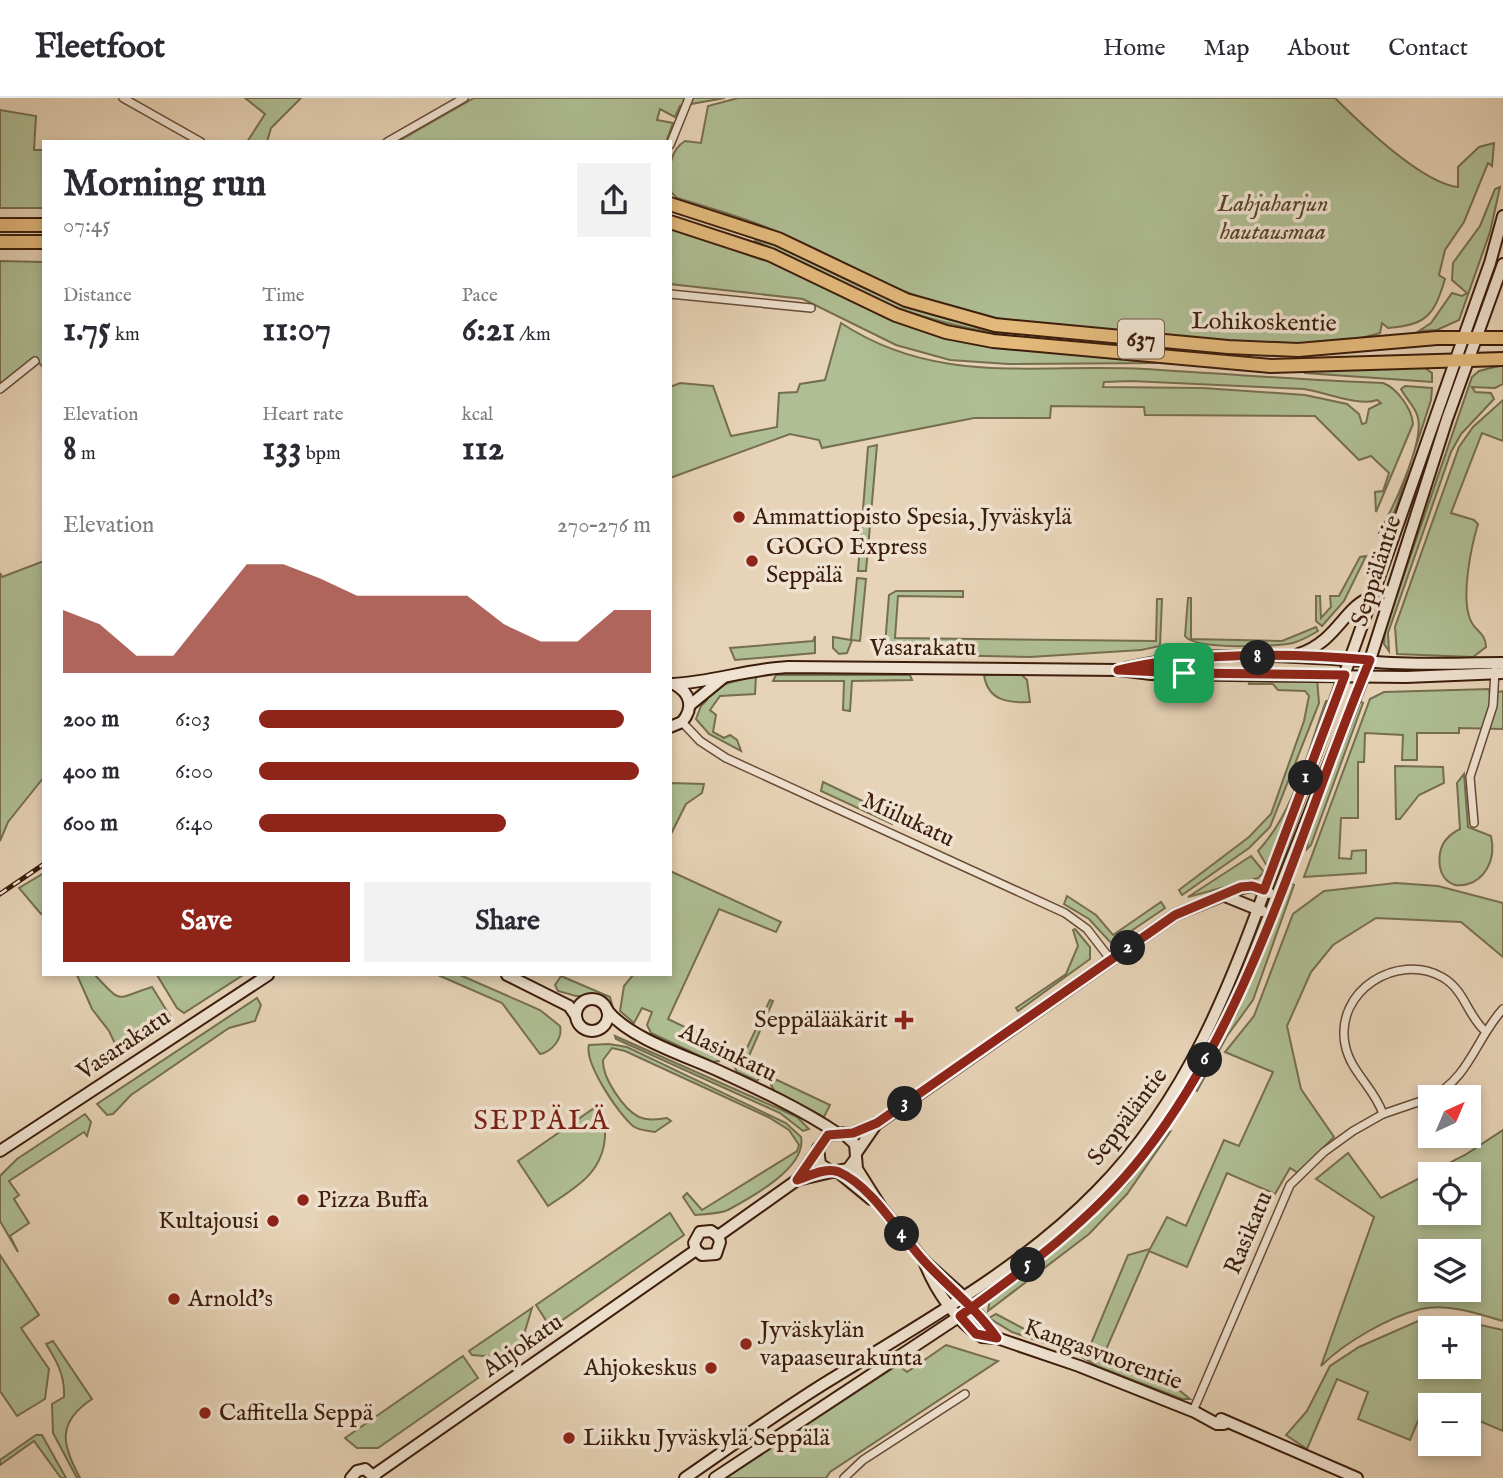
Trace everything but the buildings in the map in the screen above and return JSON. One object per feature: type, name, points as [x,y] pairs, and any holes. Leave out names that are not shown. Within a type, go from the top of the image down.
[{"type":"main road","name":"Lohikoskentie","points":[[672,205],[778,239],[915,304],[995,325],[1228,347],[1284,349],[1503,338]]},
{"type":"main road","name":"Lohikoskentie","points":[[672,223],[771,254],[895,315],[946,332],[993,341],[1271,366],[1455,358],[1503,359]]},
{"type":"main road","points":[[0,225],[42,225]]},
{"type":"main road","points":[[0,242],[42,242]]},
{"type":"street","points":[[123,98],[197,140]]},
{"type":"street","points":[[390,140],[464,98]]},
{"type":"street","points":[[672,140],[689,98]]},
{"type":"street","name":"Seppäläntie","points":[[685,1478],[824,1383],[964,1297],[1017,1260],[1074,1214],[1129,1156],[1164,1111],[1191,1067],[1222,1004],[1258,909],[1345,675],[1503,216]]},
{"type":"street","name":"Seppäläntie","points":[[715,1478],[972,1308],[1082,1219],[1142,1156],[1182,1098],[1219,1036],[1278,897],[1370,660],[1503,264]]},
{"type":"street","points":[[672,294],[811,308]]},
{"type":"street","points":[[0,389],[35,361]]},
{"type":"street","name":"Seppäläntie","points":[[1290,657],[1315,649],[1335,633],[1360,601],[1372,597]]},
{"type":"street","name":"Vasarakatu","points":[[1118,670],[1170,659],[1290,657],[1351,658],[1499,669]]},
{"type":"street","name":"Vasarakatu","points":[[672,683],[788,667],[1118,670],[1151,674],[1363,676],[1499,669]]},
{"type":"street","points":[[1474,823],[1470,777],[1493,706],[1499,669]]},
{"type":"street","points":[[672,726],[682,722],[690,705],[729,674]]},
{"type":"street","points":[[672,684],[683,689],[690,705]]},
{"type":"street","name":"Miilukatu","points":[[682,722],[700,741],[726,758],[1065,913],[1087,929],[1111,960]]},
{"type":"street","points":[[718,1236],[797,1180],[819,1144],[828,1135],[853,1133],[877,1123],[1182,911],[1225,896],[1241,887],[1252,886],[1278,897]]},
{"type":"street","points":[[1225,896],[1271,914]]},
{"type":"street","points":[[1383,1114],[1373,1093],[1349,1061],[1344,1041],[1349,1009],[1365,986],[1382,975],[1406,969],[1441,977],[1457,989],[1485,1031]]},
{"type":"street","name":"Vasarakatu","points":[[0,1151],[266,976]]},
{"type":"street","points":[[509,976],[569,1006],[584,1029],[598,1030],[607,1021],[607,1010],[599,1000],[552,996]]},
{"type":"street","points":[[576,1016],[578,1006],[587,999]]},
{"type":"street","name":"Rasikatu","points":[[1449,1085],[1467,1066],[1485,1031],[1503,1009]]},
{"type":"street","name":"Alasinkatu","points":[[607,1010],[618,1023],[638,1034],[840,1133]]},
{"type":"street","name":"Alasinkatu","points":[[598,1030],[638,1034]]},
{"type":"street","name":"Rasikatu","points":[[1194,1412],[1290,1185],[1324,1152],[1383,1114],[1418,1102]]},
{"type":"street","points":[[800,1112],[819,1144],[820,1164],[835,1172],[881,1207]]},
{"type":"street","points":[[797,1180],[848,1169],[877,1123]]},
{"type":"street","points":[[840,1133],[853,1140],[858,1169],[881,1207],[923,1261],[964,1297]]},
{"type":"street","points":[[711,1231],[718,1236],[720,1242],[716,1254],[702,1255],[696,1250],[694,1243],[700,1232],[711,1231]]},
{"type":"street","name":"Ahjokatu","points":[[374,1476],[696,1250]]},
{"type":"street","points":[[923,1261],[930,1279],[950,1305]]},
{"type":"street","name":"Kangasvuorentie","points":[[964,1297],[997,1338]]},
{"type":"street","name":"Kangasvuorentie","points":[[950,1305],[976,1334],[997,1338],[1079,1366],[1194,1412],[1212,1415],[1224,1424],[1357,1478]]},
{"type":"street","points":[[844,1478],[863,1460],[965,1394]]},
{"type":"street","points":[[351,1478],[360,1470],[374,1476]]},
{"type":"green space","points":[[245,98],[301,98],[271,128],[268,140],[248,140],[265,114]]},
{"type":"green space","points":[[474,98],[725,98],[680,106],[675,117],[660,109],[657,120],[673,123],[667,140],[400,140]]},
{"type":"green space","name":"Lahjaharjun hautausmaa","points":[[738,98],[1335,98],[1376,137],[1410,164],[1443,183],[1458,187],[1458,167],[1479,147],[1494,143],[1492,166],[1488,163],[1464,222],[1445,250],[1439,275],[1445,279],[1437,302],[1427,316],[1401,327],[1388,328],[1382,323],[1380,333],[1353,339],[1323,343],[1257,343],[1039,324],[970,313],[904,291],[766,227],[677,198],[672,193],[672,157],[685,141],[701,143],[708,106]]},
{"type":"green space","points":[[0,110],[36,116],[34,150],[42,150],[42,208],[0,208]]},
{"type":"green space","points":[[1500,187],[1490,232],[1459,320],[1437,330],[1419,331],[1431,323],[1452,293],[1462,296],[1467,293],[1452,280],[1453,263],[1480,226],[1495,189]]},
{"type":"green space","points":[[672,229],[769,260],[918,329],[991,346],[1157,363],[1008,364],[950,360],[896,345],[803,299],[672,284]]},
{"type":"green space","points":[[757,236],[862,287],[927,313],[1003,330],[1133,344],[1133,349],[986,332],[929,318],[864,294],[755,241]]},
{"type":"green space","points":[[0,261],[42,262],[42,366],[34,358],[0,384]]},
{"type":"green space","points":[[841,323],[877,343],[914,356],[951,364],[1027,369],[1145,369],[1383,383],[1403,400],[1413,424],[1376,512],[1375,492],[1383,491],[1389,473],[1371,456],[1359,460],[1315,416],[1145,415],[1144,407],[1051,406],[1050,418],[974,418],[822,448],[819,440],[790,434],[672,477],[672,386],[680,383],[713,386],[731,436],[777,427],[779,393],[797,392],[800,384],[825,380]],"holes":[[[1131,381],[1304,389],[1352,400],[1377,400],[1381,403],[1369,409],[1366,423],[1362,424],[1359,414],[1347,404],[1305,395],[1203,388],[1103,387],[1104,382]]]},
{"type":"green space","points":[[1503,365],[1503,384],[1495,388],[1472,387],[1475,392],[1491,393],[1494,399],[1461,434],[1451,452],[1388,633],[1389,651],[1384,644],[1385,630],[1472,377],[1479,371]]},
{"type":"green space","points":[[1424,367],[1432,373],[1432,382],[1305,373],[1305,370]]},
{"type":"green space","points":[[1405,386],[1432,388],[1431,400],[1412,457],[1419,429],[1413,407],[1401,389]]},
{"type":"green space","points":[[1503,400],[1503,441],[1482,433],[1451,513],[1474,520],[1478,524],[1470,558],[1466,598],[1470,619],[1484,638],[1486,647],[1473,657],[1397,654],[1395,627],[1459,447],[1473,427]]},
{"type":"green space","points":[[877,445],[866,571],[858,571],[868,447]]},
{"type":"green space","points":[[1411,463],[1396,508],[1383,535],[1379,533]]},
{"type":"green space","points":[[1366,556],[1344,601],[1322,626],[1316,621],[1316,596],[1320,596],[1321,618],[1331,607],[1330,596],[1339,596],[1360,557]]},
{"type":"green space","points":[[42,562],[42,780],[8,822],[0,841],[0,573],[2,577]]},
{"type":"green space","points":[[857,578],[866,579],[860,641],[852,640],[847,653],[839,654],[833,648],[833,637],[851,640]]},
{"type":"green space","points":[[896,591],[963,591],[963,597],[898,596],[895,638],[1156,641],[1157,599],[1162,599],[1160,646],[1141,650],[1030,657],[894,654],[885,645],[889,595]]},
{"type":"green space","points":[[1188,598],[1191,598],[1191,639],[1282,641],[1316,627],[1318,631],[1296,642],[1283,644],[1203,644],[1192,640],[1185,636]]},
{"type":"green space","points":[[815,636],[815,653],[735,660],[730,648],[813,641]]},
{"type":"green space","points":[[756,675],[755,694],[720,696],[710,710],[716,715],[713,732],[724,738],[730,735],[737,740],[741,751],[709,734],[696,719],[701,706],[707,700],[706,695],[722,685]]},
{"type":"green space","points":[[776,675],[910,675],[912,680],[852,681],[850,711],[843,710],[844,681],[773,681]]},
{"type":"green space","points":[[984,675],[1022,675],[1027,680],[1030,702],[1000,699],[986,684]]},
{"type":"green space","points":[[1251,679],[1317,679],[1319,703],[1270,827],[1249,848],[1182,895],[1179,890],[1249,837],[1271,814],[1304,721],[1309,696],[1305,691],[1278,690],[1273,684],[1249,684]]},
{"type":"green space","points":[[1489,689],[1490,694],[1503,691],[1503,729],[1459,728],[1459,733],[1417,733],[1417,760],[1402,760],[1403,735],[1365,733],[1364,762],[1358,762],[1358,818],[1341,818],[1339,858],[1351,859],[1352,851],[1366,850],[1366,873],[1304,877],[1370,699],[1384,692]]},
{"type":"green space","points":[[1326,701],[1328,701],[1299,780]]},
{"type":"green space","points":[[1360,701],[1363,703],[1311,845],[1307,849],[1309,830]]},
{"type":"green space","points":[[1395,766],[1443,767],[1444,783],[1419,795],[1400,819],[1396,819]]},
{"type":"green space","points":[[1464,774],[1468,827],[1491,836],[1492,854],[1487,868],[1478,879],[1456,885],[1447,880],[1441,870],[1440,853],[1447,838],[1460,829],[1457,783]]},
{"type":"green space","points":[[1299,780],[1267,866],[1258,851],[1282,818]]},
{"type":"green space","points":[[823,782],[896,817],[892,824],[821,791]]},
{"type":"green space","points":[[672,783],[704,784],[702,793],[686,804],[672,832]]},
{"type":"green space","points":[[1251,856],[1264,872],[1258,878],[1188,897]]},
{"type":"green space","points":[[672,872],[781,922],[776,932],[719,909],[668,1019],[728,1048],[719,1061],[713,1062],[651,1033],[647,1025],[652,1012],[642,1008],[634,1023],[620,1011],[624,986],[632,976],[672,976]]},
{"type":"green space","points":[[42,874],[41,914],[19,888]]},
{"type":"green space","points":[[1289,882],[1294,885],[1253,1000],[1227,1036],[1197,1091],[1195,1090],[1233,1014]]},
{"type":"green space","points":[[1396,883],[1438,886],[1503,903],[1503,957],[1461,922],[1376,918],[1333,945],[1311,972],[1287,1026],[1301,1089],[1334,1137],[1298,1173],[1290,1168],[1275,1194],[1227,1173],[1187,1267],[1149,1251],[1105,1352],[1090,1346],[1128,1255],[1150,1249],[1167,1217],[1186,1226],[1224,1140],[1239,1146],[1273,1072],[1225,1052],[1254,1016],[1293,914],[1324,891]]},
{"type":"green space","points":[[1067,896],[1096,915],[1113,935],[1161,902],[1165,908],[1112,944],[1089,919],[1064,904]]},
{"type":"green space","points":[[1075,929],[1090,947],[1090,959],[1018,1011],[1016,1008],[1066,974],[1078,946],[1073,930]]},
{"type":"green space","points":[[77,976],[96,976],[111,992],[120,997],[152,987],[170,1016],[170,1022],[120,1054],[109,1031],[92,1009]]},
{"type":"green space","points":[[158,976],[241,976],[184,1013],[177,1008]]},
{"type":"green space","points":[[440,976],[462,976],[540,1010],[560,1026],[556,1044],[540,1054],[502,1003]]},
{"type":"green space","points":[[561,976],[610,997],[614,1012],[597,996],[576,996],[558,991],[555,985]]},
{"type":"green space","points":[[257,998],[261,1005],[255,1021],[229,1028],[131,1095],[113,1114],[107,1115],[97,1104]]},
{"type":"green space","points":[[770,1000],[773,1001],[745,1065],[762,1074],[757,1081],[737,1072],[735,1067]]},
{"type":"green space","points":[[615,1036],[797,1117],[809,1129],[803,1131],[780,1113],[616,1039]]},
{"type":"green space","points":[[589,1045],[627,1047],[786,1123],[801,1137],[801,1148],[796,1159],[776,1180],[728,1210],[695,1215],[683,1197],[687,1193],[702,1210],[797,1151],[799,1145],[789,1130],[768,1117],[625,1051],[612,1048],[603,1060],[604,1067],[620,1100],[639,1117],[667,1118],[671,1121],[655,1132],[635,1128],[612,1100],[592,1064]]},
{"type":"green space","points":[[777,1080],[830,1105],[824,1117],[775,1092],[771,1085]]},
{"type":"green space","points":[[600,1104],[605,1128],[599,1160],[586,1178],[548,1206],[518,1161]]},
{"type":"green space","points":[[85,1114],[91,1122],[87,1136],[84,1132],[9,1181],[19,1195],[14,1199],[29,1223],[10,1236],[18,1252],[0,1221],[0,1176],[17,1159]]},
{"type":"green space","points":[[1503,1130],[1503,1321],[1452,1308],[1421,1309],[1368,1331],[1321,1366],[1374,1217],[1316,1179],[1348,1153],[1381,1198],[1418,1179],[1418,1225],[1481,1225],[1481,1162],[1451,1162],[1476,1148],[1481,1148],[1481,1144]]},
{"type":"green space","points":[[1170,1132],[1127,1194],[1089,1234],[988,1311],[990,1298],[1062,1244],[1110,1199],[1165,1134]]},
{"type":"green space","points":[[670,1213],[684,1235],[551,1328],[536,1305]]},
{"type":"green space","points":[[0,1255],[39,1315],[21,1328],[49,1369],[45,1399],[17,1416],[0,1391]]},
{"type":"green space","points":[[532,1308],[519,1351],[508,1358],[472,1355],[469,1351]]},
{"type":"green space","points":[[996,1314],[1026,1330],[1169,1382],[1190,1399],[1182,1399],[1099,1367],[1075,1353],[1012,1332],[989,1318]]},
{"type":"green space","points":[[1418,1321],[1418,1379],[1481,1379],[1481,1325],[1503,1330],[1503,1431],[1481,1422],[1481,1393],[1418,1393],[1418,1421],[1410,1440],[1358,1419],[1368,1392],[1337,1379],[1307,1449],[1286,1435],[1307,1411],[1330,1366],[1359,1347]]},
{"type":"green space","points":[[53,1341],[92,1399],[72,1417],[66,1435],[69,1455],[80,1478],[77,1478],[53,1433],[52,1404],[64,1397],[60,1369],[46,1344]]},
{"type":"green space","points":[[946,1345],[998,1361],[830,1472],[826,1478],[725,1478],[898,1365],[907,1372]]},
{"type":"green space","points":[[463,1356],[478,1378],[378,1448],[357,1448],[345,1438]]},
{"type":"green space","points":[[36,1435],[42,1435],[66,1478],[61,1478],[34,1441],[0,1465],[0,1460]]},
{"type":"railway","points":[[0,894],[42,865]]},
{"type":"place","name":"Ammattiopisto Spesia, Jyväskylä","points":[[739,517]]},
{"type":"place","name":"GOGO Express Seppälä","points":[[752,561]]},
{"type":"place","name":"Seppälääkärit","points":[[904,1020]]},
{"type":"place","name":"Pizza Buffa","points":[[303,1200]]},
{"type":"place","name":"Kultajousi","points":[[273,1221]]},
{"type":"place","name":"Arnold's","points":[[174,1299]]},
{"type":"place","name":"Jyväskylän vapaaseurakunta","points":[[746,1344]]},
{"type":"place","name":"Ahjokeskus","points":[[711,1368]]},
{"type":"place","name":"Caffitella Seppä","points":[[205,1413]]},
{"type":"place","name":"Liikku Jyväskylä Seppälä","points":[[569,1438]]},
{"type":"district","name":"SEPPÄLÄ","points":[[542,1121]]},
{"type":"route","points":[[1184,673],[1151,674],[1118,670],[1170,659],[1330,657],[1370,660],[1278,897],[1219,1036],[1158,1135],[1124,1178],[1044,1252],[972,1308],[960,1316],[982,1337],[997,1338],[972,1308],[964,1297],[923,1261],[881,1207],[865,1193],[838,1172],[821,1172],[797,1180],[823,1138],[832,1133],[853,1133],[877,1123],[1175,915],[1241,887],[1252,886],[1264,890],[1345,675],[1184,673]]}]
